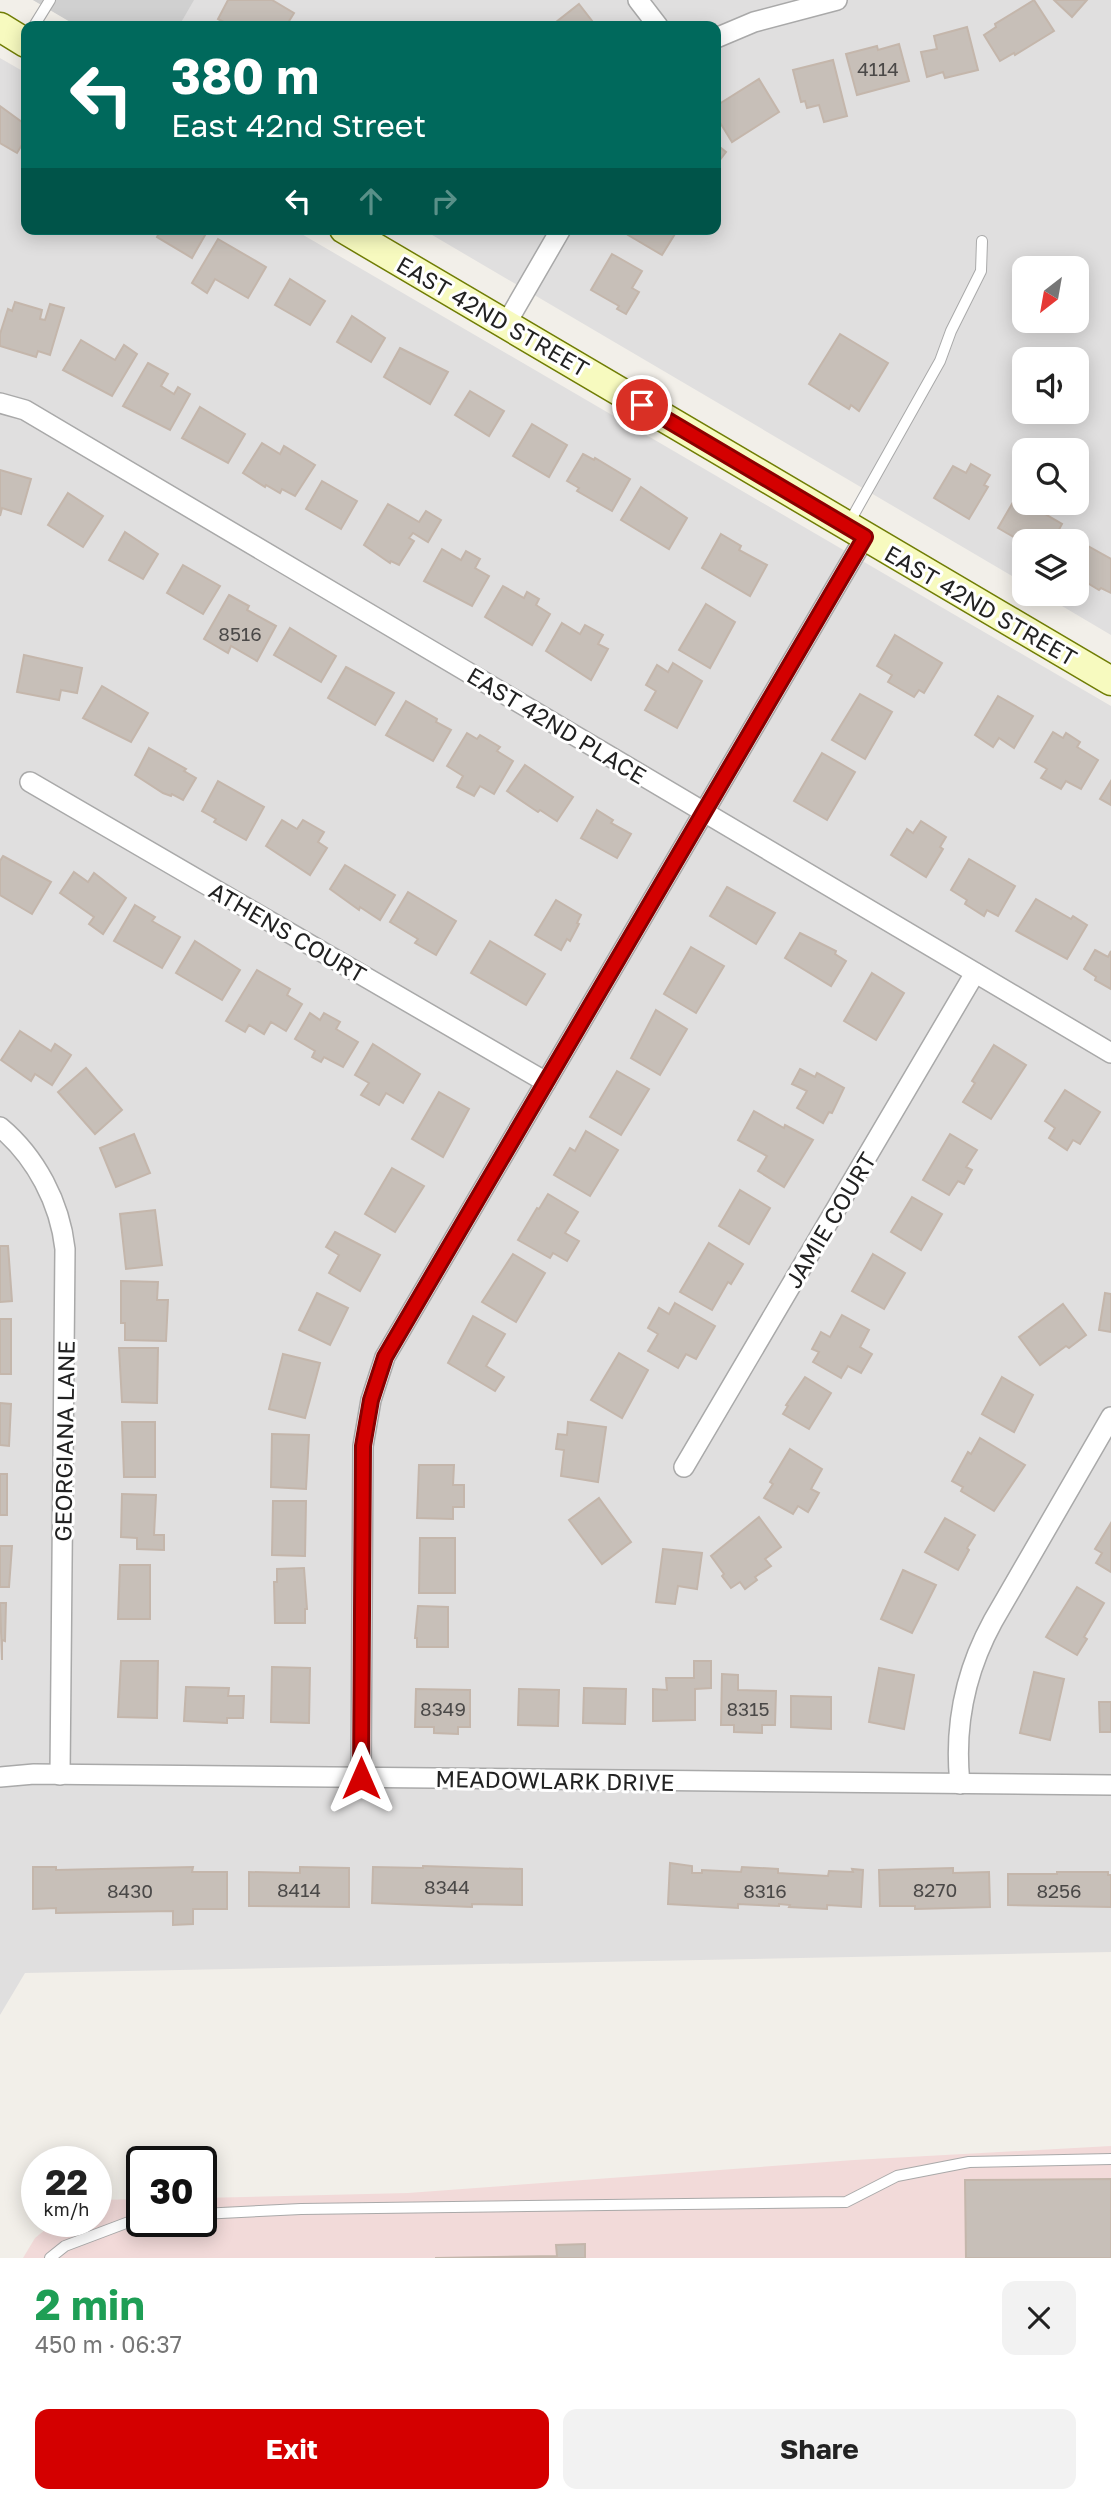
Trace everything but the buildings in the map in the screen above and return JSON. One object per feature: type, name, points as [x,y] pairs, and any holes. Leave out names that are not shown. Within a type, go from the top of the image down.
[{"type":"street","points":[[638,0],[654,21]]},
{"type":"street","points":[[721,36],[754,22],[837,0]]},
{"type":"street","points":[[0,27],[21,34]]},
{"type":"street","name":"EAST 42ND STREET","points":[[354,235],[1111,681]]},
{"type":"street","points":[[506,324],[558,235]]},
{"type":"street","name":"EAST 42ND PLACE","points":[[0,403],[25,410],[1111,1053]]},
{"type":"street","points":[[361,1778],[363,1446],[371,1400],[391,1346],[705,812],[856,531]]},
{"type":"street","name":"ATHENS COURT","points":[[30,782],[546,1082]]},
{"type":"street","name":"JAMIE COURT","points":[[684,1467],[975,972]]},
{"type":"street","name":"GEORGIANA LANE","points":[[0,1127],[29,1158],[51,1196],[65,1249],[60,1775]]},
{"type":"street","points":[[960,1784],[960,1724],[965,1689],[977,1652],[1111,1417]]},
{"type":"street","name":"MEADOWLARK DRIVE","points":[[0,1777],[34,1774],[1111,1785]]},
{"type":"lane","points":[[38,21],[50,0]]},
{"type":"lane","points":[[856,531],[981,271],[982,241]]},
{"type":"lane","points":[[217,2213],[301,2209],[846,2202],[897,2176],[969,2162],[1111,2159]]},
{"type":"lane","points":[[50,2258],[65,2246],[126,2223]]},
{"type":"shaded area","points":[[33,0],[1111,0],[1111,635],[1062,606],[1089,606],[1089,529],[1012,529],[1012,576],[432,235],[721,235],[721,21],[69,21]]},
{"type":"shaded area","points":[[33,0],[194,0],[182,21],[69,21]]},
{"type":"shaded area","points":[[0,58],[21,70],[21,235],[303,235],[1111,706],[1111,1952],[25,1973],[0,2015]]},
{"type":"shaded area","points":[[1111,2146],[1111,2258],[23,2258],[36,2237],[112,2237],[112,2200],[126,2199],[126,2237],[217,2237],[217,2198],[408,2193],[854,2160]]},
{"type":"route","points":[[361,1778],[363,1446],[371,1400],[385,1357],[865,537],[642,405]]}]
